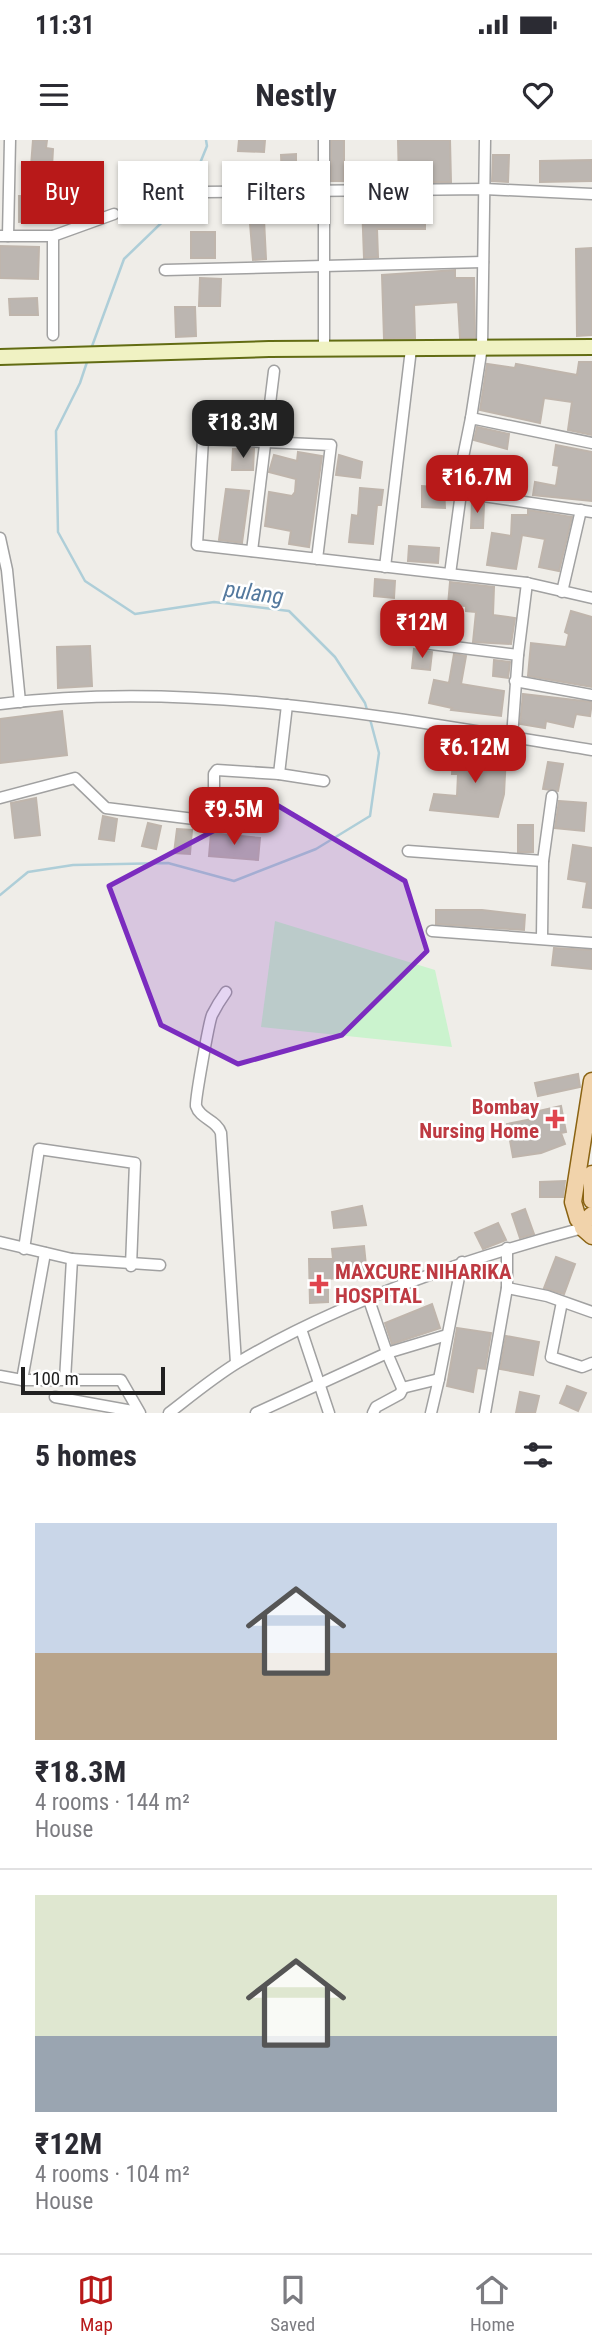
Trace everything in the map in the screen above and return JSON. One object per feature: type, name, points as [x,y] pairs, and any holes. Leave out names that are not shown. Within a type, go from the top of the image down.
[{"type":"main road","points":[[588,1226],[578,1219],[573,1202],[592,1081]]},
{"type":"main road","points":[[592,1174],[592,1200]]},
{"type":"street","points":[[10,140],[4,236],[53,236],[114,215]]},
{"type":"street","points":[[324,140],[324,161]]},
{"type":"street","points":[[485,140],[482,347],[456,492],[587,511],[562,592]]},
{"type":"street","points":[[330,189],[484,189],[592,194]]},
{"type":"street","points":[[324,224],[324,349]]},
{"type":"street","points":[[53,236],[53,335]]},
{"type":"street","points":[[165,270],[483,262]]},
{"type":"street","points":[[0,357],[324,349],[592,347]]},
{"type":"street","points":[[385,567],[411,349]]},
{"type":"street","points":[[252,551],[274,371]]},
{"type":"street","points":[[471,418],[592,443]]},
{"type":"street","points":[[317,559],[331,445],[203,439],[197,545],[450,575],[527,583],[592,598]]},
{"type":"street","points":[[450,575],[461,493]]},
{"type":"street","points":[[0,538],[20,702]]},
{"type":"street","points":[[512,737],[515,681],[527,583]]},
{"type":"street","points":[[423,643],[518,655]]},
{"type":"street","points":[[515,681],[592,695]]},
{"type":"street","points":[[0,705],[49,697],[207,698],[288,705],[592,750]]},
{"type":"street","points":[[279,774],[288,705]]},
{"type":"street","points":[[0,798],[75,778],[106,808],[209,821],[214,817],[214,774],[217,771],[279,774],[324,780]]},
{"type":"street","points":[[541,937],[543,861],[552,796]]},
{"type":"street","points":[[408,851],[543,861]]},
{"type":"street","points":[[432,931],[541,937],[592,943]]},
{"type":"street","points":[[226,992],[209,1023],[206,1056],[195,1097],[200,1113],[220,1128],[236,1363]]},
{"type":"street","points":[[24,1249],[39,1149],[92,1154],[135,1163],[131,1266]]},
{"type":"street","points":[[169,1413],[236,1363],[301,1329],[462,1262],[588,1226]]},
{"type":"street","points":[[0,1242],[72,1259],[131,1266],[160,1265]]},
{"type":"street","points":[[485,1413],[507,1287],[508,1248]]},
{"type":"street","points":[[22,1380],[45,1254]]},
{"type":"street","points":[[65,1380],[72,1259]]},
{"type":"street","points":[[431,1413],[462,1262]]},
{"type":"street","points":[[507,1287],[592,1312]]},
{"type":"street","points":[[369,1300],[387,1353],[403,1388]]},
{"type":"street","points":[[562,1301],[551,1357],[582,1367],[592,1363]]},
{"type":"street","points":[[301,1329],[329,1413]]},
{"type":"street","points":[[256,1413],[387,1353],[447,1335]]},
{"type":"street","points":[[0,1376],[22,1380],[121,1380],[139,1413]]},
{"type":"street","points":[[364,1413],[400,1394],[403,1388],[439,1379]]},
{"type":"street","points":[[55,1398],[139,1413]]},
{"type":"highlighted area","points":[[270,801],[405,881],[427,951],[342,1035],[238,1064],[161,1025],[109,886],[188,847]]},
{"type":"green space","points":[[275,921],[435,970],[452,1047],[261,1027]]},
{"type":"building","points":[[33,140],[47,140],[46,148],[53,149],[52,161],[31,161]]},
{"type":"building","points":[[239,140],[265,140],[264,152],[238,151]]},
{"type":"building","points":[[331,140],[344,140],[344,181],[331,181]]},
{"type":"building","points":[[398,140],[450,140],[451,182],[433,182],[433,161],[398,161]]},
{"type":"building","points":[[296,154],[296,161],[281,161],[281,155]]},
{"type":"building","points":[[493,155],[509,155],[508,182],[492,181]]},
{"type":"building","points":[[592,160],[592,181],[540,182],[540,161]]},
{"type":"building","points":[[19,196],[21,196],[21,222]]},
{"type":"building","points":[[250,224],[264,224],[266,259],[253,260]]},
{"type":"building","points":[[363,224],[425,224],[425,229],[377,229],[378,257],[364,258]]},
{"type":"building","points":[[191,232],[215,232],[215,258],[191,258]]},
{"type":"building","points":[[0,246],[39,247],[38,279],[0,278]]},
{"type":"building","points":[[592,248],[592,335],[577,336],[576,249]]},
{"type":"building","points":[[455,270],[455,278],[474,278],[475,338],[460,338],[458,302],[414,305],[415,338],[384,339],[382,275]]},
{"type":"building","points":[[200,278],[221,279],[220,306],[199,306]]},
{"type":"building","points":[[37,298],[38,315],[10,315],[9,299]]},
{"type":"building","points":[[175,307],[195,307],[196,336],[176,337]]},
{"type":"building","points":[[579,362],[592,362],[592,435],[568,430],[572,402],[544,398],[540,423],[480,410],[487,364],[515,368],[516,364],[577,375]]},
{"type":"building","points":[[477,427],[509,434],[507,449],[474,440]]},
{"type":"building","points":[[556,445],[592,452],[592,501],[533,495],[535,482],[556,486],[559,466],[553,465]]},
{"type":"building","points":[[233,449],[254,449],[253,470],[232,470]]},
{"type":"building","points":[[298,452],[322,456],[309,547],[289,544],[291,531],[265,526],[269,492],[292,496],[295,492],[296,479],[269,472],[274,455],[297,461]]},
{"type":"building","points":[[339,455],[362,462],[360,478],[336,475]]},
{"type":"building","points":[[422,486],[444,488],[445,508],[422,507]]},
{"type":"building","points":[[360,488],[383,490],[381,505],[377,505],[373,544],[349,542],[352,515],[358,516]]},
{"type":"building","points":[[226,489],[249,491],[242,543],[219,540]]},
{"type":"building","points":[[472,502],[484,504],[483,528],[471,528]]},
{"type":"building","points":[[528,510],[572,517],[559,571],[539,567],[545,539],[522,535],[516,569],[487,565],[492,533],[511,536],[512,515],[528,515]]},
{"type":"building","points":[[409,546],[439,548],[438,563],[408,561]]},
{"type":"building","points":[[375,579],[395,581],[394,598],[374,596]]},
{"type":"building","points":[[450,582],[494,587],[493,615],[515,618],[511,644],[473,642],[476,612],[466,611],[466,606],[448,605]]},
{"type":"building","points":[[392,602],[413,602],[413,606],[437,608],[434,630],[420,629],[420,625],[392,625]]},
{"type":"building","points":[[571,611],[592,617],[592,687],[528,676],[531,643],[566,647],[569,634],[565,632]]},
{"type":"building","points":[[90,646],[92,686],[58,688],[57,647]]},
{"type":"building","points":[[414,649],[432,652],[430,670],[412,668]]},
{"type":"building","points":[[454,654],[466,656],[461,684],[504,691],[501,716],[451,710],[452,708],[429,703],[434,680],[449,683]]},
{"type":"building","points":[[494,660],[510,662],[508,678],[493,676]]},
{"type":"building","points":[[523,694],[592,702],[590,716],[576,714],[573,727],[546,721],[545,728],[520,724]]},
{"type":"building","points":[[62,711],[67,755],[0,763],[0,719]]},
{"type":"building","points":[[460,746],[473,747],[473,752],[506,755],[504,794],[498,817],[430,810],[434,794],[457,796],[458,774],[452,774],[453,759],[459,759]]},
{"type":"building","points":[[548,762],[563,764],[558,791],[543,789]]},
{"type":"building","points":[[36,798],[40,835],[15,838],[11,803]]},
{"type":"building","points":[[559,801],[586,803],[584,831],[555,828]]},
{"type":"building","points":[[103,816],[117,819],[114,841],[99,839]]},
{"type":"building","points":[[148,823],[161,826],[156,849],[142,846]]},
{"type":"building","points":[[518,825],[533,825],[533,852],[518,852]]},
{"type":"building","points":[[177,829],[192,830],[190,854],[174,853]]},
{"type":"building","points":[[211,833],[260,838],[258,860],[209,856]]},
{"type":"building","points":[[573,845],[592,848],[592,908],[583,907],[587,882],[568,879]]},
{"type":"building","points":[[436,910],[482,910],[525,915],[524,930],[436,924]]},
{"type":"building","points":[[554,948],[592,950],[592,969],[552,965]]},
{"type":"building","points":[[578,1074],[580,1087],[538,1096],[535,1083]]},
{"type":"building","points":[[561,1106],[566,1132],[561,1133],[565,1144],[541,1153],[513,1157],[507,1124],[532,1119],[530,1113]]},
{"type":"building","points":[[565,1181],[563,1197],[540,1197],[540,1182]]},
{"type":"building","points":[[362,1206],[366,1225],[334,1228],[332,1212]]},
{"type":"building","points":[[525,1209],[534,1234],[520,1238],[512,1214]]},
{"type":"building","points":[[498,1223],[506,1240],[483,1249],[475,1233]]},
{"type":"building","points":[[364,1246],[367,1275],[328,1279],[328,1302],[310,1303],[309,1259],[333,1259],[332,1249]]},
{"type":"building","points":[[556,1257],[575,1264],[564,1294],[544,1288]]},
{"type":"building","points":[[432,1304],[440,1328],[392,1344],[385,1323]]},
{"type":"building","points":[[457,1328],[491,1333],[485,1369],[477,1368],[473,1392],[447,1386]]},
{"type":"building","points":[[506,1336],[539,1342],[533,1375],[500,1369]]},
{"type":"building","points":[[567,1386],[586,1393],[578,1411],[560,1403]]},
{"type":"building","points":[[520,1392],[539,1396],[535,1413],[516,1413]]},
{"type":"waterway","name":"pulang","points":[[91,349],[124,259],[185,200],[207,146],[206,140]]},
{"type":"waterway","name":"pulang","points":[[88,359],[80,383],[56,431],[58,532],[85,581],[135,614],[214,602],[289,611],[335,657],[365,703],[368,713]]},
{"type":"waterway","name":"pulang","points":[[0,895],[28,872],[73,865],[168,863],[234,881],[316,849],[370,816],[379,753],[370,719]]},
{"type":"place","name":"Bombay Nursing Home","points":[[555,1119]]},
{"type":"place","name":"MAXCURE NIHARIKA HOSPITAL","points":[[319,1284]]}]
